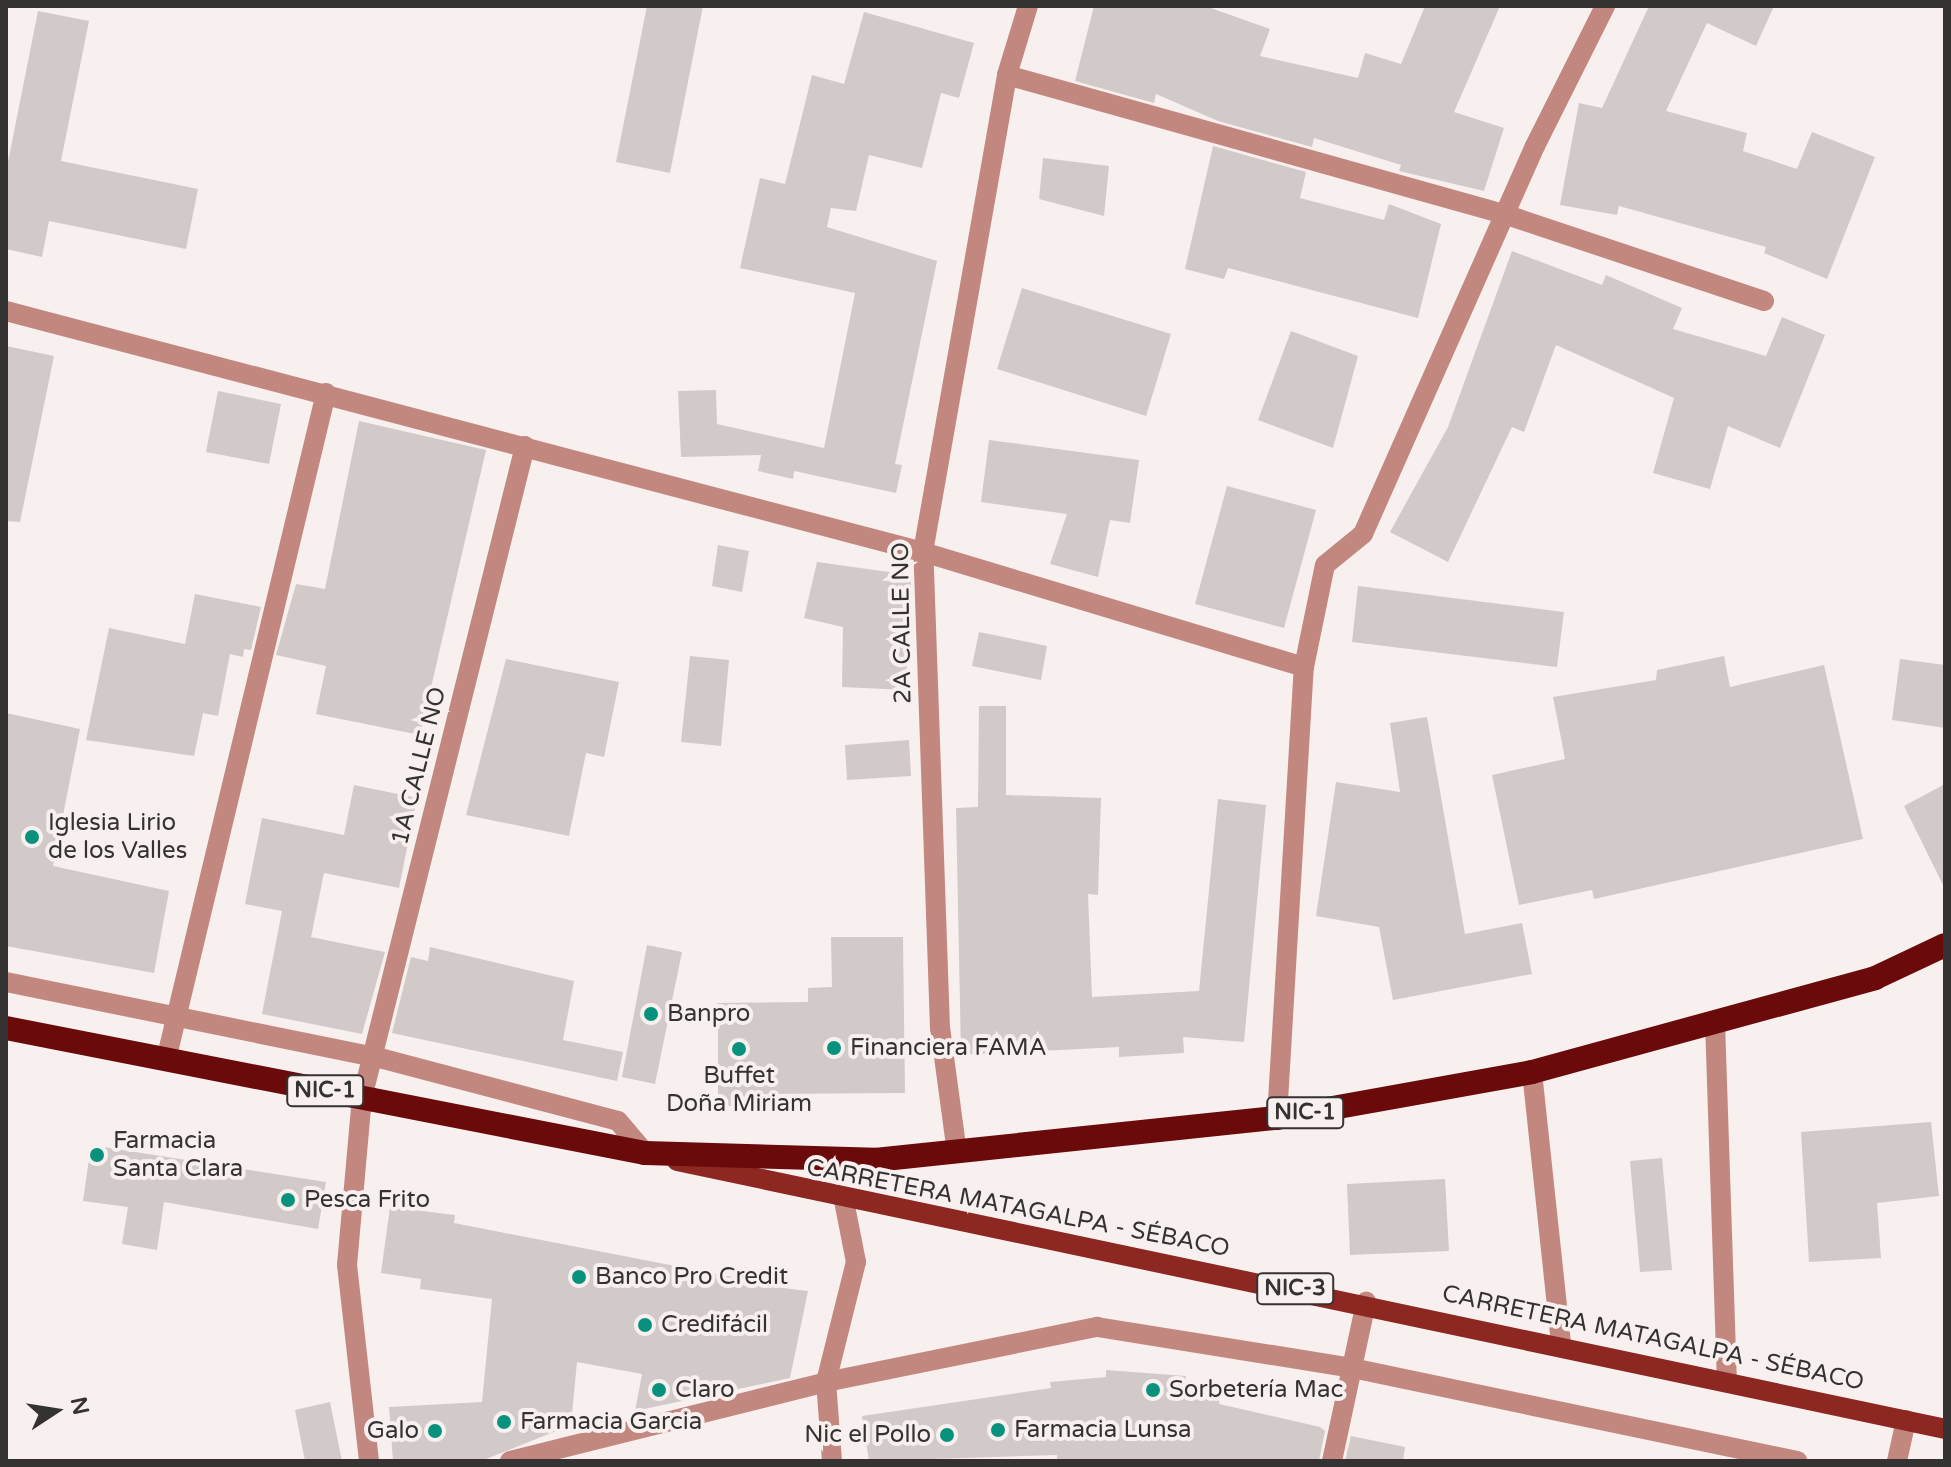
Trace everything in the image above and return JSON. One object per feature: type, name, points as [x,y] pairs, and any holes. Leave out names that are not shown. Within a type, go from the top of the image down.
[{"type":"highway","name":"NIC-1","points":[[6,1028],[645,1153],[792,1162],[957,1153],[1277,1118],[1532,1072],[1875,978],[1945,945]]},
{"type":"main road","name":"CARRETERA MATAGALPA - SÉBACO","points":[[645,1153],[844,1201],[1366,1302],[1945,1429]]},
{"type":"street","name":"2A CALLE NO","points":[[957,1153],[940,1028],[923,552],[1007,75],[1028,6]]},
{"type":"street","points":[[1277,1118],[1304,667],[1325,565],[1363,534],[1605,6]]},
{"type":"street","points":[[1007,75],[1507,215],[1764,301]]},
{"type":"street","points":[[6,311],[923,552],[1304,667]]},
{"type":"street","points":[[166,1060],[172,1015],[326,393]]},
{"type":"street","name":"1A CALLE NO","points":[[369,1461],[347,1265],[362,1098],[376,1057],[525,446]]},
{"type":"street","points":[[6,982],[376,1057],[618,1121],[645,1153]]},
{"type":"street","points":[[1715,1022],[1727,1381]]},
{"type":"street","points":[[1532,1072],[1561,1345]]},
{"type":"street","points":[[832,1461],[826,1382],[856,1262],[844,1201]]},
{"type":"street","points":[[1332,1461],[1366,1302]]},
{"type":"street","points":[[510,1461],[826,1382],[1097,1327],[1352,1368],[1797,1461]]},
{"type":"street","points":[[1897,1461],[1906,1420]]},
{"type":"building","points":[[647,6],[703,6],[670,173],[616,162]]},
{"type":"building","points":[[1094,6],[1205,6],[1270,29],[1260,56],[1358,78],[1365,53],[1401,64],[1425,6],[1500,6],[1454,112],[1504,128],[1484,191],[1399,171],[1401,165],[1314,138],[1312,147],[1218,121],[1156,94],[1154,103],[1075,81]]},
{"type":"building","points":[[1649,6],[1774,6],[1756,46],[1707,23],[1666,111],[1747,133],[1743,151],[1797,169],[1812,132],[1875,157],[1827,279],[1764,253],[1766,247],[1619,206],[1617,215],[1560,205],[1579,103],[1602,108]]},
{"type":"building","points":[[38,11],[89,21],[61,161],[198,189],[186,249],[49,221],[42,257],[6,249],[6,172]]},
{"type":"building","points":[[864,12],[974,43],[959,98],[941,93],[922,168],[869,155],[856,211],[831,208],[827,227],[937,261],[895,464],[902,465],[896,493],[794,471],[793,479],[758,471],[761,455],[681,457],[678,391],[716,390],[717,424],[824,448],[855,293],[740,268],[760,178],[785,184],[812,75],[844,84]]},
{"type":"building","points":[[1213,146],[1306,172],[1300,198],[1384,220],[1389,204],[1441,224],[1418,318],[1228,268],[1224,279],[1185,269]]},
{"type":"building","points":[[1043,158],[1109,166],[1104,216],[1039,199]]},
{"type":"building","points":[[1512,251],[1602,285],[1606,275],[1682,308],[1673,329],[1766,356],[1782,317],[1825,335],[1780,448],[1728,426],[1710,489],[1653,473],[1674,398],[1556,345],[1524,432],[1512,427],[1448,562],[1390,532],[1448,427]]},
{"type":"building","points":[[1022,288],[1171,334],[1146,416],[997,369]]},
{"type":"building","points":[[1291,331],[1358,356],[1333,448],[1258,420]]},
{"type":"building","points":[[6,346],[54,356],[20,522],[6,521]]},
{"type":"building","points":[[218,391],[281,404],[269,464],[206,452]]},
{"type":"building","points":[[359,421],[486,450],[420,735],[316,714],[326,666],[276,655],[296,584],[325,589]]},
{"type":"building","points":[[989,440],[1139,460],[1130,523],[1110,520],[1098,577],[1050,564],[1067,514],[981,502]]},
{"type":"building","points":[[1227,486],[1316,510],[1284,628],[1195,604]]},
{"type":"building","points":[[718,545],[749,551],[742,592],[712,586]]},
{"type":"building","points":[[817,562],[911,575],[906,690],[842,687],[843,627],[804,618]]},
{"type":"building","points":[[1358,586],[1564,612],[1557,667],[1352,642]]},
{"type":"building","points":[[195,594],[261,607],[251,650],[244,649],[243,657],[230,654],[218,716],[203,713],[194,756],[86,740],[109,628],[185,644]]},
{"type":"building","points":[[979,632],[1047,646],[1041,680],[972,666]]},
{"type":"building","points":[[690,656],[729,660],[721,746],[681,742]]},
{"type":"building","points":[[1724,656],[1730,687],[1824,665],[1863,839],[1594,899],[1592,890],[1519,905],[1492,775],[1565,759],[1553,697],[1656,680],[1657,670]]},
{"type":"building","points":[[506,659],[619,682],[604,757],[586,753],[569,836],[466,815]]},
{"type":"building","points":[[1900,659],[1945,665],[1945,728],[1892,720]]},
{"type":"building","points":[[979,706],[1006,706],[1006,795],[1101,798],[1098,895],[1088,894],[1092,997],[1199,991],[1218,799],[1266,805],[1244,1042],[1183,1037],[1184,1053],[1119,1057],[1119,1047],[961,1055],[956,808],[978,807]]},
{"type":"building","points":[[6,713],[80,729],[53,866],[169,891],[154,973],[6,946]]},
{"type":"building","points":[[1427,717],[1465,934],[1522,923],[1532,974],[1393,1000],[1379,927],[1316,916],[1336,782],[1400,792],[1390,723]]},
{"type":"building","points":[[909,740],[911,776],[847,780],[845,745]]},
{"type":"building","points":[[1945,784],[1945,889],[1904,806]]},
{"type":"building","points":[[354,785],[417,798],[399,888],[324,873],[311,937],[385,952],[362,1034],[262,1014],[282,911],[245,904],[262,818],[344,835]]},
{"type":"building","points":[[831,937],[903,937],[905,1093],[761,1094],[761,1106],[718,1106],[718,1003],[808,1002],[808,988],[832,987]]},
{"type":"building","name":"Banpro","points":[[647,945],[682,952],[655,1084],[622,1077]]},
{"type":"building","points":[[430,947],[574,981],[563,1040],[623,1052],[617,1081],[392,1033],[411,957],[428,961]]},
{"type":"building","points":[[1931,1122],[1939,1196],[1877,1203],[1881,1258],[1809,1262],[1801,1132]]},
{"type":"building","points":[[91,1145],[326,1182],[318,1229],[164,1202],[157,1250],[122,1244],[128,1207],[83,1201]]},
{"type":"building","points":[[1662,1158],[1672,1270],[1640,1272],[1630,1161]]},
{"type":"building","points":[[1445,1179],[1449,1251],[1350,1255],[1347,1184]]},
{"type":"building","points":[[390,1207],[455,1215],[454,1223],[742,1279],[744,1267],[777,1274],[775,1287],[808,1291],[790,1378],[635,1411],[642,1374],[577,1362],[571,1425],[481,1461],[393,1461],[389,1407],[482,1402],[492,1299],[420,1289],[421,1279],[381,1273]]},
{"type":"building","points":[[1106,1370],[1186,1376],[1185,1389],[1220,1393],[1219,1404],[1320,1427],[1325,1431],[1319,1461],[1057,1461],[1057,1455],[869,1461],[862,1416],[1051,1388],[1050,1382],[1106,1377]]},
{"type":"building","points":[[330,1402],[342,1461],[305,1461],[295,1410]]},
{"type":"building","points":[[1351,1436],[1405,1447],[1403,1461],[1345,1461]]},
{"type":"place","name":"Iglesia Lirio de los Valles","points":[[32,837]]},
{"type":"place","name":"Banpro","points":[[651,1014]]},
{"type":"place","name":"Financiera FAMA","points":[[834,1048]]},
{"type":"place","name":"Buffet Doña Miriam","points":[[739,1049]]},
{"type":"place","name":"Farmacia Santa Clara","points":[[97,1155]]},
{"type":"place","name":"Pesca Frito","points":[[288,1200]]},
{"type":"place","name":"Banco Pro Credit","points":[[579,1277]]},
{"type":"place","name":"Credifácil","points":[[645,1325]]},
{"type":"place","name":"Claro","points":[[659,1390]]},
{"type":"place","name":"Sorbetería Mac","points":[[1153,1390]]},
{"type":"place","name":"Farmacia Garcia","points":[[504,1422]]},
{"type":"place","name":"Farmacia Lunsa","points":[[998,1430]]},
{"type":"place","name":"Galo","points":[[435,1431]]},
{"type":"place","name":"Nic el Pollo","points":[[947,1435]]}]
